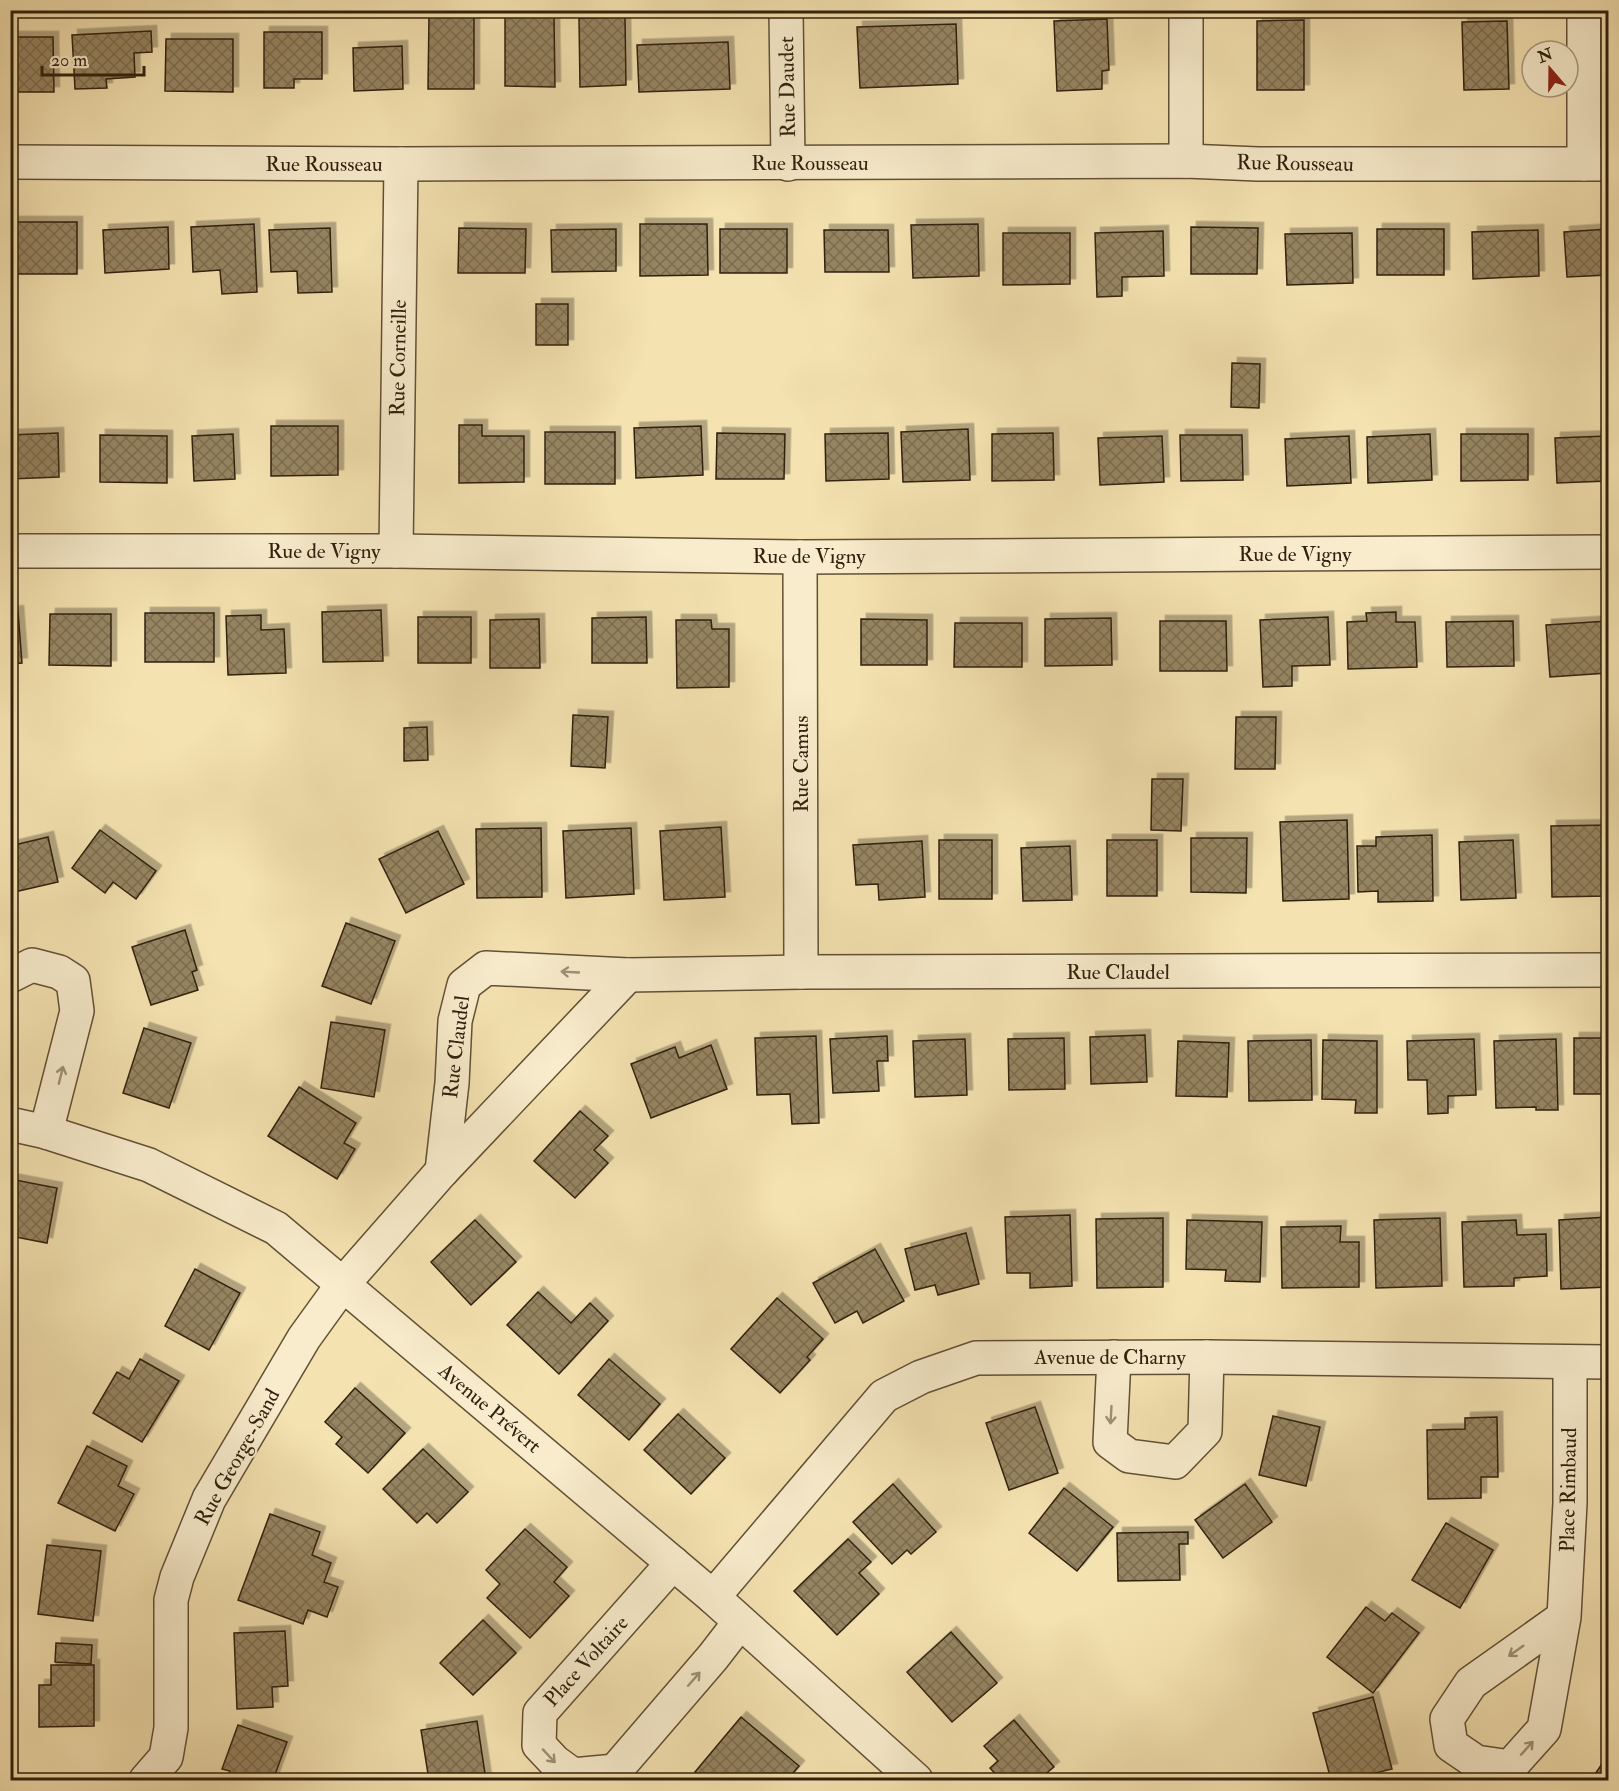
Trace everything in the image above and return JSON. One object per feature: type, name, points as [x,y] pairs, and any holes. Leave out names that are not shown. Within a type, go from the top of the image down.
[{"type":"street","name":"Rue Daudet","points":[[786,10],[788,164]]},
{"type":"street","points":[[1186,10],[1186,161]]},
{"type":"street","points":[[1584,10],[1596,164]]},
{"type":"street","name":"Rue Rousseau","points":[[10,162],[788,164],[1186,161],[1258,164],[1596,164]]},
{"type":"street","name":"Rue Corneille","points":[[396,551],[401,164]]},
{"type":"street","name":"Rue de Vigny","points":[[10,551],[396,551],[800,556],[1608,552]]},
{"type":"street","name":"Rue Camus","points":[[800,556],[801,972]]},
{"type":"street","points":[[10,976],[32,965],[60,972],[73,981],[78,1011],[46,1132]]},
{"type":"street","name":"Rue Claudel","points":[[442,1171],[452,1083],[455,1021],[464,985],[486,968],[628,975],[801,972],[1608,970]]},
{"type":"street","points":[[342,1284],[442,1171],[628,975]]},
{"type":"street","name":"Avenue Prévert","points":[[10,1124],[46,1132],[149,1165],[276,1228],[713,1597],[915,1780]]},
{"type":"street","name":"Rue George-Sand","points":[[146,1780],[166,1757],[171,1728],[171,1600],[177,1577],[209,1499],[304,1338],[342,1284]]},
{"type":"street","points":[[1114,1357],[1110,1442],[1129,1456],[1176,1462],[1205,1431],[1207,1357]]},
{"type":"street","name":"Avenue de Charny","points":[[713,1597],[884,1396],[921,1377],[976,1358],[1207,1357],[1608,1362]]},
{"type":"street","name":"Place Rimbaud","points":[[1564,1617],[1570,1503],[1570,1362]]},
{"type":"street","name":"Place Voltaire","points":[[673,1563],[540,1713],[539,1745],[555,1762],[573,1775],[615,1771],[713,1657],[740,1622]]},
{"type":"building","points":[[429,16],[474,16],[474,89],[428,89]]},
{"type":"building","points":[[505,17],[554,17],[555,87],[505,86]]},
{"type":"building","points":[[625,17],[626,85],[580,87],[579,18]]},
{"type":"building","points":[[1107,19],[1109,70],[1102,71],[1102,89],[1057,91],[1054,21]]},
{"type":"building","points":[[1304,20],[1304,90],[1257,90],[1257,21]]},
{"type":"building","points":[[1507,21],[1509,89],[1464,90],[1462,22]]},
{"type":"building","points":[[956,24],[958,84],[860,88],[857,27]]},
{"type":"building","points":[[151,31],[152,52],[134,53],[135,77],[106,79],[107,88],[75,89],[72,35]]},
{"type":"building","points":[[264,32],[322,32],[322,79],[294,79],[294,88],[264,88]]},
{"type":"building","points":[[10,37],[53,37],[54,92],[10,92]]},
{"type":"building","points":[[166,39],[233,39],[233,92],[165,91]]},
{"type":"building","points":[[728,42],[730,89],[639,92],[637,45]]},
{"type":"building","points":[[402,46],[403,89],[354,91],[353,48]]},
{"type":"building","points":[[11,222],[77,222],[77,274],[11,274]]},
{"type":"building","points":[[254,224],[257,292],[222,294],[220,270],[193,272],[191,227]]},
{"type":"building","points":[[640,224],[707,224],[708,275],[640,276]]},
{"type":"building","points":[[978,224],[979,276],[913,278],[911,225]]},
{"type":"building","points":[[168,227],[169,269],[105,273],[103,230]]},
{"type":"building","points":[[1191,227],[1258,228],[1257,274],[1191,274]]},
{"type":"building","points":[[330,228],[332,292],[298,293],[297,271],[271,272],[269,230]]},
{"type":"building","points":[[459,228],[526,229],[525,273],[458,273]]},
{"type":"building","points":[[616,229],[616,271],[552,272],[551,230]]},
{"type":"building","points":[[720,229],[787,229],[787,273],[720,273]]},
{"type":"building","points":[[1377,229],[1444,229],[1444,275],[1377,275]]},
{"type":"building","points":[[1608,229],[1608,275],[1567,277],[1564,232]]},
{"type":"building","points":[[824,230],[888,230],[889,272],[825,272]]},
{"type":"building","points":[[1538,230],[1539,276],[1473,279],[1472,232]]},
{"type":"building","points":[[1163,231],[1164,276],[1122,277],[1122,296],[1097,297],[1095,233]]},
{"type":"building","points":[[1003,233],[1070,233],[1070,284],[1003,285]]},
{"type":"building","points":[[1352,233],[1353,283],[1287,285],[1285,234]]},
{"type":"building","points":[[536,304],[568,304],[568,345],[536,345]]},
{"type":"building","points":[[1232,363],[1260,364],[1259,408],[1231,407]]},
{"type":"building","points":[[459,425],[482,425],[482,436],[524,436],[524,482],[459,483]]},
{"type":"building","points":[[271,426],[338,426],[338,475],[271,476]]},
{"type":"building","points":[[701,426],[703,475],[636,478],[634,428]]},
{"type":"building","points":[[968,429],[970,480],[903,482],[901,432]]},
{"type":"building","points":[[545,432],[615,432],[615,484],[545,484]]},
{"type":"building","points":[[58,433],[59,477],[10,479],[10,435]]},
{"type":"building","points":[[717,433],[785,434],[784,479],[716,479]]},
{"type":"building","points":[[888,433],[889,479],[826,481],[825,434]]},
{"type":"building","points":[[1053,433],[1054,480],[992,481],[992,434]]},
{"type":"building","points":[[233,434],[235,479],[194,481],[192,436]]},
{"type":"building","points":[[1430,434],[1432,480],[1368,483],[1367,437]]},
{"type":"building","points":[[1461,434],[1528,434],[1528,480],[1461,481]]},
{"type":"building","points":[[100,435],[167,436],[167,483],[100,482]]},
{"type":"building","points":[[1180,435],[1242,435],[1243,480],[1181,481]]},
{"type":"building","points":[[1162,436],[1164,482],[1100,485],[1098,438]]},
{"type":"building","points":[[1349,436],[1351,483],[1287,486],[1285,439]]},
{"type":"building","points":[[1608,436],[1608,481],[1557,483],[1555,438]]},
{"type":"building","points":[[381,610],[383,661],[323,662],[322,612]]},
{"type":"building","points":[[18,611],[22,663],[10,664],[10,612]]},
{"type":"building","points":[[1396,612],[1396,622],[1415,622],[1417,667],[1348,669],[1347,622],[1367,621],[1366,613]]},
{"type":"building","points":[[145,613],[214,613],[214,662],[145,662]]},
{"type":"building","points":[[50,614],[111,614],[111,666],[49,665]]},
{"type":"building","points":[[261,615],[261,630],[284,629],[286,673],[228,675],[226,616]]},
{"type":"building","points":[[418,617],[471,617],[471,663],[418,663]]},
{"type":"building","points":[[646,617],[647,663],[592,663],[592,618]]},
{"type":"building","points":[[1328,617],[1330,665],[1292,666],[1292,686],[1263,687],[1260,620]]},
{"type":"building","points":[[1111,618],[1112,665],[1045,666],[1045,619]]},
{"type":"building","points":[[539,619],[540,668],[490,668],[490,620]]},
{"type":"building","points":[[861,619],[927,620],[927,665],[861,665]]},
{"type":"building","points":[[676,620],[711,620],[712,629],[729,629],[729,687],[677,688]]},
{"type":"building","points":[[1160,621],[1226,621],[1227,671],[1160,671]]},
{"type":"building","points":[[1513,621],[1514,666],[1447,667],[1446,622]]},
{"type":"building","points":[[1608,621],[1608,673],[1550,677],[1546,625]]},
{"type":"building","points":[[955,623],[1022,623],[1022,667],[954,667]]},
{"type":"building","points":[[573,715],[608,717],[605,768],[571,766]]},
{"type":"building","points":[[1236,717],[1276,717],[1275,769],[1235,769]]},
{"type":"building","points":[[427,727],[428,760],[404,761],[404,728]]},
{"type":"building","points":[[1152,779],[1183,779],[1181,831],[1151,830]]},
{"type":"building","points":[[1347,820],[1349,899],[1283,901],[1280,822]]},
{"type":"building","points":[[1608,825],[1608,896],[1552,897],[1551,826]]},
{"type":"building","points":[[721,827],[725,897],[664,900],[660,831]]},
{"type":"building","points":[[541,828],[542,897],[477,898],[476,829]]},
{"type":"building","points":[[631,828],[634,894],[566,898],[563,831]]},
{"type":"building","points":[[100,830],[156,871],[136,899],[113,882],[105,893],[72,868]]},
{"type":"building","points":[[438,831],[464,884],[406,913],[379,859]]},
{"type":"building","points":[[1432,835],[1433,901],[1378,902],[1378,891],[1358,892],[1357,846],[1376,846],[1376,837]]},
{"type":"building","points":[[48,837],[58,882],[10,893],[10,846]]},
{"type":"building","points":[[1191,838],[1247,838],[1246,893],[1191,892]]},
{"type":"building","points":[[939,840],[992,840],[992,899],[939,899]]},
{"type":"building","points":[[1107,840],[1157,840],[1157,896],[1107,896]]},
{"type":"building","points":[[1513,840],[1516,898],[1461,900],[1459,842]]},
{"type":"building","points":[[922,841],[925,897],[879,900],[878,884],[856,885],[853,845]]},
{"type":"building","points":[[1070,846],[1072,900],[1023,901],[1021,848]]},
{"type":"building","points":[[346,923],[395,941],[371,1004],[322,986]]},
{"type":"building","points":[[185,930],[197,970],[192,972],[198,990],[151,1005],[132,947]]},
{"type":"building","points":[[331,1022],[385,1030],[374,1097],[321,1088]]},
{"type":"building","points":[[144,1028],[191,1043],[169,1108],[123,1093]]},
{"type":"building","points":[[1145,1035],[1147,1082],[1091,1084],[1090,1037]]},
{"type":"building","points":[[816,1036],[819,1123],[792,1124],[790,1094],[757,1095],[755,1038]]},
{"type":"building","points":[[887,1036],[888,1061],[877,1061],[879,1091],[833,1093],[830,1039]]},
{"type":"building","points":[[1064,1038],[1065,1089],[1009,1090],[1008,1039]]},
{"type":"building","points":[[1574,1038],[1608,1038],[1608,1094],[1574,1094]]},
{"type":"building","points":[[965,1039],[967,1095],[915,1097],[913,1041]]},
{"type":"building","points":[[1474,1039],[1476,1095],[1448,1096],[1448,1113],[1428,1114],[1427,1080],[1408,1080],[1407,1041]]},
{"type":"building","points":[[1556,1039],[1558,1110],[1536,1110],[1536,1107],[1496,1108],[1494,1041]]},
{"type":"building","points":[[1311,1040],[1312,1100],[1249,1101],[1248,1041]]},
{"type":"building","points":[[1323,1040],[1377,1041],[1377,1113],[1355,1113],[1356,1100],[1322,1099]]},
{"type":"building","points":[[1178,1041],[1229,1043],[1227,1097],[1176,1096]]},
{"type":"building","points":[[711,1045],[727,1089],[651,1118],[631,1064],[675,1047],[679,1058]]},
{"type":"building","points":[[299,1087],[356,1123],[344,1143],[355,1149],[337,1179],[268,1136]]},
{"type":"building","points":[[580,1111],[608,1136],[594,1150],[608,1163],[575,1198],[534,1161]]},
{"type":"building","points":[[10,1179],[57,1188],[47,1243],[10,1236]]},
{"type":"building","points":[[1070,1215],[1072,1286],[1030,1288],[1030,1273],[1007,1273],[1005,1217]]},
{"type":"building","points":[[1608,1217],[1608,1287],[1561,1289],[1559,1220]]},
{"type":"building","points":[[1163,1218],[1163,1287],[1097,1288],[1096,1219]]},
{"type":"building","points":[[1440,1218],[1442,1286],[1376,1288],[1374,1220]]},
{"type":"building","points":[[475,1220],[516,1262],[471,1305],[431,1262]]},
{"type":"building","points":[[1187,1220],[1262,1222],[1260,1282],[1225,1281],[1226,1270],[1186,1269]]},
{"type":"building","points":[[1516,1220],[1517,1235],[1546,1234],[1547,1276],[1514,1278],[1514,1286],[1464,1287],[1462,1222]]},
{"type":"building","points":[[1341,1226],[1340,1242],[1359,1242],[1359,1287],[1282,1288],[1281,1227]]},
{"type":"building","points":[[966,1233],[979,1284],[938,1295],[935,1285],[915,1290],[905,1249]]},
{"type":"building","points":[[875,1249],[904,1301],[863,1323],[857,1311],[835,1323],[813,1283]]},
{"type":"building","points":[[195,1269],[240,1293],[209,1350],[165,1326]]},
{"type":"building","points":[[538,1292],[571,1323],[590,1303],[608,1321],[559,1374],[507,1325]]},
{"type":"building","points":[[777,1298],[823,1339],[807,1357],[810,1360],[780,1393],[731,1349]]},
{"type":"building","points":[[140,1359],[179,1381],[142,1442],[93,1413],[117,1372],[129,1379]]},
{"type":"building","points":[[609,1359],[660,1404],[629,1440],[578,1395]]},
{"type":"building","points":[[355,1388],[405,1433],[368,1473],[336,1444],[342,1437],[325,1422]]},
{"type":"building","points":[[1035,1407],[1058,1473],[1009,1490],[986,1423]]},
{"type":"building","points":[[678,1414],[725,1458],[691,1494],[644,1450]]},
{"type":"building","points":[[1273,1416],[1320,1427],[1306,1486],[1259,1475]]},
{"type":"building","points":[[1497,1417],[1498,1477],[1481,1477],[1481,1498],[1428,1499],[1427,1430],[1465,1429],[1465,1418]]},
{"type":"building","points":[[87,1446],[127,1466],[118,1486],[134,1494],[115,1531],[58,1503]]},
{"type":"building","points":[[423,1449],[468,1492],[437,1523],[427,1513],[417,1523],[383,1489]]},
{"type":"building","points":[[893,1484],[936,1532],[911,1554],[907,1550],[892,1564],[853,1522]]},
{"type":"building","points":[[1245,1484],[1272,1522],[1223,1558],[1195,1520]]},
{"type":"building","points":[[1064,1488],[1113,1527],[1077,1571],[1029,1533]]},
{"type":"building","points":[[270,1514],[320,1532],[312,1555],[331,1563],[324,1582],[338,1587],[327,1617],[308,1610],[303,1624],[238,1600]]},
{"type":"building","points":[[1446,1523],[1493,1550],[1460,1608],[1412,1580]]},
{"type":"building","points":[[525,1529],[567,1567],[554,1582],[569,1596],[530,1638],[487,1598],[500,1584],[486,1570]]},
{"type":"building","points":[[1188,1532],[1188,1544],[1179,1544],[1180,1580],[1118,1581],[1117,1533]]},
{"type":"building","points":[[848,1539],[871,1562],[859,1573],[879,1594],[837,1635],[794,1591]]},
{"type":"building","points":[[47,1545],[101,1551],[93,1621],[38,1614]]},
{"type":"building","points":[[1366,1607],[1385,1621],[1392,1613],[1419,1633],[1373,1693],[1327,1657]]},
{"type":"building","points":[[483,1620],[516,1653],[473,1695],[440,1663]]},
{"type":"building","points":[[285,1631],[288,1686],[272,1687],[273,1707],[237,1709],[234,1633]]},
{"type":"building","points":[[951,1632],[997,1683],[952,1722],[907,1672]]},
{"type":"building","points":[[56,1643],[92,1645],[91,1664],[55,1662]]},
{"type":"building","points":[[51,1665],[94,1665],[94,1726],[39,1727],[39,1685],[51,1685]]},
{"type":"building","points":[[1373,1697],[1392,1769],[1347,1780],[1331,1780],[1313,1713]]},
{"type":"building","points":[[741,1717],[799,1766],[787,1780],[776,1780],[768,1773],[762,1780],[705,1780],[695,1772]]},
{"type":"building","points":[[1014,1720],[1054,1767],[1038,1780],[1001,1780],[990,1768],[998,1761],[984,1746]]},
{"type":"building","points":[[477,1721],[486,1780],[429,1780],[421,1730]]},
{"type":"building","points":[[238,1725],[287,1742],[273,1780],[226,1780],[230,1771],[222,1769]]},
{"type":"building","points":[[1608,1755],[1608,1780],[1591,1780]]}]
